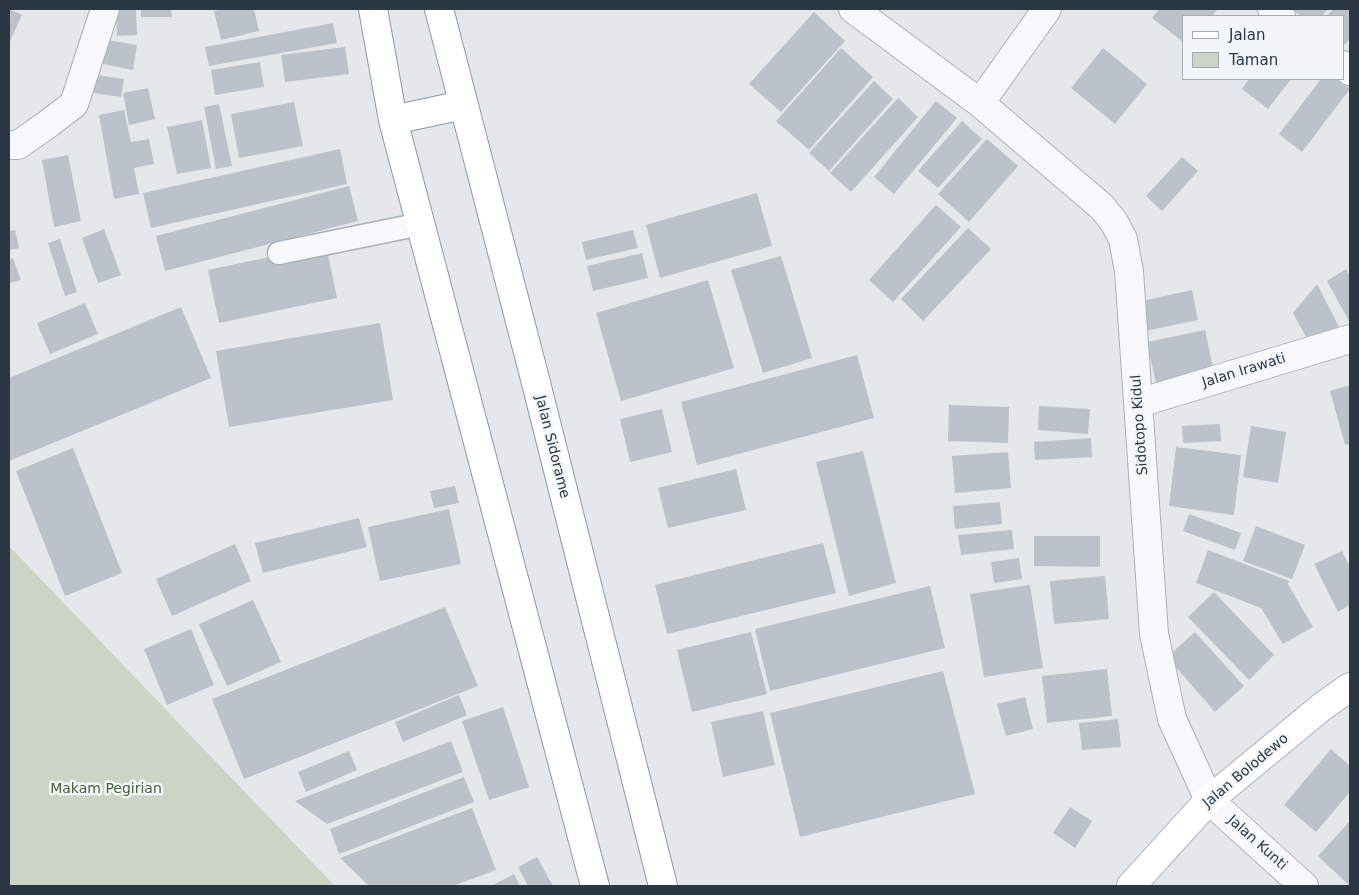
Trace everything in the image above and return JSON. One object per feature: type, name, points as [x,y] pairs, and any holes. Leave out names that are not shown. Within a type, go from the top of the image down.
[{"type":"main road","points":[[373,9],[393,120],[595,886]]},
{"type":"main road","name":"Jalan Sidorame","points":[[439,9],[538,389],[663,886]]},
{"type":"main road","points":[[393,120],[463,105]]},
{"type":"main road","name":"Jalan Bolodewo","points":[[1131,886],[1209,800],[1323,706],[1350,688]]},
{"type":"street","points":[[9,145],[18,145],[74,104],[104,9]]},
{"type":"street","name":"Sidotopo Kidul","points":[[853,9],[980,103],[1102,207],[1114,222],[1124,245],[1129,271],[1154,634],[1172,719],[1209,800]]},
{"type":"street","points":[[980,103],[1047,9]]},
{"type":"street","name":"Jalan Irawati","points":[[1139,403],[1350,338]]},
{"type":"street","name":"Jalan Kunti","points":[[1209,800],[1304,886]]},
{"type":"lane","points":[[279,253],[421,224]]},
{"type":"green space","name":"Makam Pegirian","points":[[9,546],[335,886],[9,886]]},
{"type":"building","points":[[9,9],[22,15],[9,43]]},
{"type":"building","points":[[116,9],[136,9],[137,35],[117,36]]},
{"type":"building","points":[[141,9],[171,9],[172,17],[141,17]]},
{"type":"building","points":[[254,9],[259,31],[221,40],[214,11]]},
{"type":"building","points":[[1159,9],[1218,9],[1213,15],[1182,15],[1182,41],[1152,18]]},
{"type":"building","points":[[1295,9],[1328,9],[1323,15],[1300,15],[1294,11]]},
{"type":"building","points":[[1333,9],[1350,9],[1350,38],[1345,45],[1344,15],[1328,15]]},
{"type":"building","points":[[814,12],[845,41],[781,112],[749,84]]},
{"type":"building","points":[[333,23],[337,43],[209,66],[205,47]]},
{"type":"building","points":[[102,39],[137,45],[133,70],[98,63]]},
{"type":"building","points":[[345,47],[349,74],[285,82],[281,55]]},
{"type":"building","points":[[841,48],[873,77],[809,150],[776,121]]},
{"type":"building","points":[[1103,48],[1147,84],[1115,124],[1071,88]]},
{"type":"building","points":[[260,62],[264,87],[215,95],[211,70]]},
{"type":"building","points":[[89,74],[124,79],[121,97],[87,92]]},
{"type":"building","points":[[1248,80],[1290,80],[1268,109],[1242,89]]},
{"type":"building","points":[[1320,80],[1337,80],[1350,89],[1302,152],[1279,134]]},
{"type":"building","points":[[874,81],[893,99],[829,171],[809,153]]},
{"type":"building","points":[[148,88],[155,119],[129,125],[123,93]]},
{"type":"building","points":[[898,98],[918,117],[851,192],[830,173]]},
{"type":"building","points":[[936,101],[957,118],[894,194],[874,177]]},
{"type":"building","points":[[294,102],[303,146],[239,158],[231,114]]},
{"type":"building","points":[[219,104],[232,166],[216,169],[204,107]]},
{"type":"building","points":[[124,110],[131,142],[149,139],[154,164],[134,168],[139,194],[114,199],[99,115]]},
{"type":"building","points":[[202,120],[211,168],[177,174],[167,127]]},
{"type":"building","points":[[962,121],[982,139],[938,188],[918,171]]},
{"type":"building","points":[[987,139],[1018,166],[969,222],[938,194]]},
{"type":"building","points":[[340,149],[347,184],[151,228],[143,193]]},
{"type":"building","points":[[68,155],[81,221],[54,227],[42,160]]},
{"type":"building","points":[[1182,157],[1198,171],[1162,211],[1146,196]]},
{"type":"building","points":[[349,186],[358,221],[165,271],[156,236]]},
{"type":"building","points":[[757,193],[772,246],[660,278],[646,225]]},
{"type":"building","points":[[936,205],[961,227],[893,302],[869,280]]},
{"type":"building","points":[[968,228],[991,249],[923,321],[901,299]]},
{"type":"building","points":[[104,229],[121,275],[98,283],[82,238]]},
{"type":"building","points":[[15,230],[19,248],[9,250],[9,231]]},
{"type":"building","points":[[633,230],[638,248],[586,260],[582,242]]},
{"type":"building","points":[[60,239],[77,292],[65,296],[48,243]]},
{"type":"building","points":[[326,245],[337,298],[219,323],[208,270]]},
{"type":"building","points":[[642,253],[648,278],[593,291],[587,266]]},
{"type":"building","points":[[781,256],[812,358],[763,373],[731,270]]},
{"type":"building","points":[[13,258],[21,280],[9,283],[9,260]]},
{"type":"building","points":[[1346,269],[1350,276],[1350,323],[1327,281]]},
{"type":"building","points":[[708,280],[734,368],[621,401],[596,313]]},
{"type":"building","points":[[1317,284],[1339,327],[1306,337],[1293,313]]},
{"type":"building","points":[[1192,290],[1198,320],[1145,331],[1138,302]]},
{"type":"building","points":[[85,303],[98,334],[50,354],[37,323]]},
{"type":"building","points":[[181,307],[211,378],[9,461],[9,378]]},
{"type":"building","points":[[380,323],[393,400],[229,427],[216,351]]},
{"type":"building","points":[[1205,330],[1215,376],[1157,388],[1147,342]]},
{"type":"building","points":[[857,355],[874,418],[697,465],[681,402]]},
{"type":"building","points":[[1350,385],[1350,444],[1345,445],[1330,391]]},
{"type":"building","points":[[949,405],[1009,407],[1008,443],[948,441]]},
{"type":"building","points":[[1039,406],[1090,409],[1088,434],[1038,430]]},
{"type":"building","points":[[662,409],[672,452],[630,462],[620,419]]},
{"type":"building","points":[[1220,424],[1221,441],[1183,443],[1182,426]]},
{"type":"building","points":[[1251,426],[1286,432],[1278,483],[1243,477]]},
{"type":"building","points":[[1091,438],[1092,457],[1035,460],[1034,442]]},
{"type":"building","points":[[1176,447],[1241,455],[1234,515],[1169,506]]},
{"type":"building","points":[[73,448],[122,573],[65,596],[16,471]]},
{"type":"building","points":[[863,451],[896,583],[849,596],[816,462]]},
{"type":"building","points":[[1008,452],[1011,488],[955,493],[952,456]]},
{"type":"building","points":[[736,469],[746,510],[668,528],[658,488]]},
{"type":"building","points":[[455,486],[459,503],[434,508],[430,491]]},
{"type":"building","points":[[1000,502],[1002,524],[955,529],[953,506]]},
{"type":"building","points":[[449,509],[461,564],[380,581],[368,527]]},
{"type":"building","points":[[1189,514],[1241,533],[1235,550],[1183,531]]},
{"type":"building","points":[[359,518],[367,547],[263,573],[255,543]]},
{"type":"building","points":[[1256,526],[1305,545],[1292,579],[1243,561]]},
{"type":"building","points":[[1012,530],[1014,549],[961,555],[958,535]]},
{"type":"building","points":[[1034,536],[1100,536],[1100,567],[1034,566]]},
{"type":"building","points":[[823,543],[836,593],[667,634],[655,585]]},
{"type":"building","points":[[235,544],[251,581],[172,616],[156,579]]},
{"type":"building","points":[[1208,550],[1289,581],[1288,584],[1313,627],[1283,644],[1261,608],[1196,583]]},
{"type":"building","points":[[1342,551],[1350,567],[1350,605],[1338,612],[1314,564]]},
{"type":"building","points":[[1019,558],[1022,579],[994,583],[991,562]]},
{"type":"building","points":[[1105,576],[1109,619],[1054,624],[1050,581]]},
{"type":"building","points":[[1030,585],[1043,668],[984,677],[970,594]]},
{"type":"building","points":[[930,586],[945,648],[770,691],[755,629]]},
{"type":"building","points":[[1214,592],[1274,655],[1249,680],[1188,617]]},
{"type":"building","points":[[253,600],[281,662],[227,686],[199,624]]},
{"type":"building","points":[[445,607],[478,686],[244,779],[212,699]]},
{"type":"building","points":[[191,629],[214,685],[167,705],[144,649]]},
{"type":"building","points":[[751,632],[767,694],[692,712],[677,650]]},
{"type":"building","points":[[1195,632],[1244,686],[1215,712],[1167,657]]},
{"type":"building","points":[[1107,669],[1112,716],[1047,723],[1042,676]]},
{"type":"building","points":[[943,671],[975,794],[800,837],[770,713]]},
{"type":"building","points":[[459,695],[467,715],[403,742],[395,722]]},
{"type":"building","points":[[1025,697],[1033,729],[1006,736],[997,704]]},
{"type":"building","points":[[503,707],[529,787],[489,800],[462,721]]},
{"type":"building","points":[[763,711],[775,765],[723,777],[711,722]]},
{"type":"building","points":[[1118,719],[1121,747],[1082,750],[1079,723]]},
{"type":"building","points":[[451,741],[463,772],[327,824],[295,801]]},
{"type":"building","points":[[1331,749],[1350,766],[1350,792],[1316,832],[1284,805]]},
{"type":"building","points":[[349,751],[357,770],[306,792],[298,772]]},
{"type":"building","points":[[464,777],[474,802],[339,854],[330,829]]},
{"type":"building","points":[[1070,807],[1092,821],[1075,848],[1053,833]]},
{"type":"building","points":[[472,808],[496,870],[453,886],[369,886],[340,858]]},
{"type":"building","points":[[1350,821],[1350,886],[1318,856]]},
{"type":"building","points":[[537,857],[553,886],[528,886],[518,867]]},
{"type":"building","points":[[514,874],[520,886],[491,886]]}]
